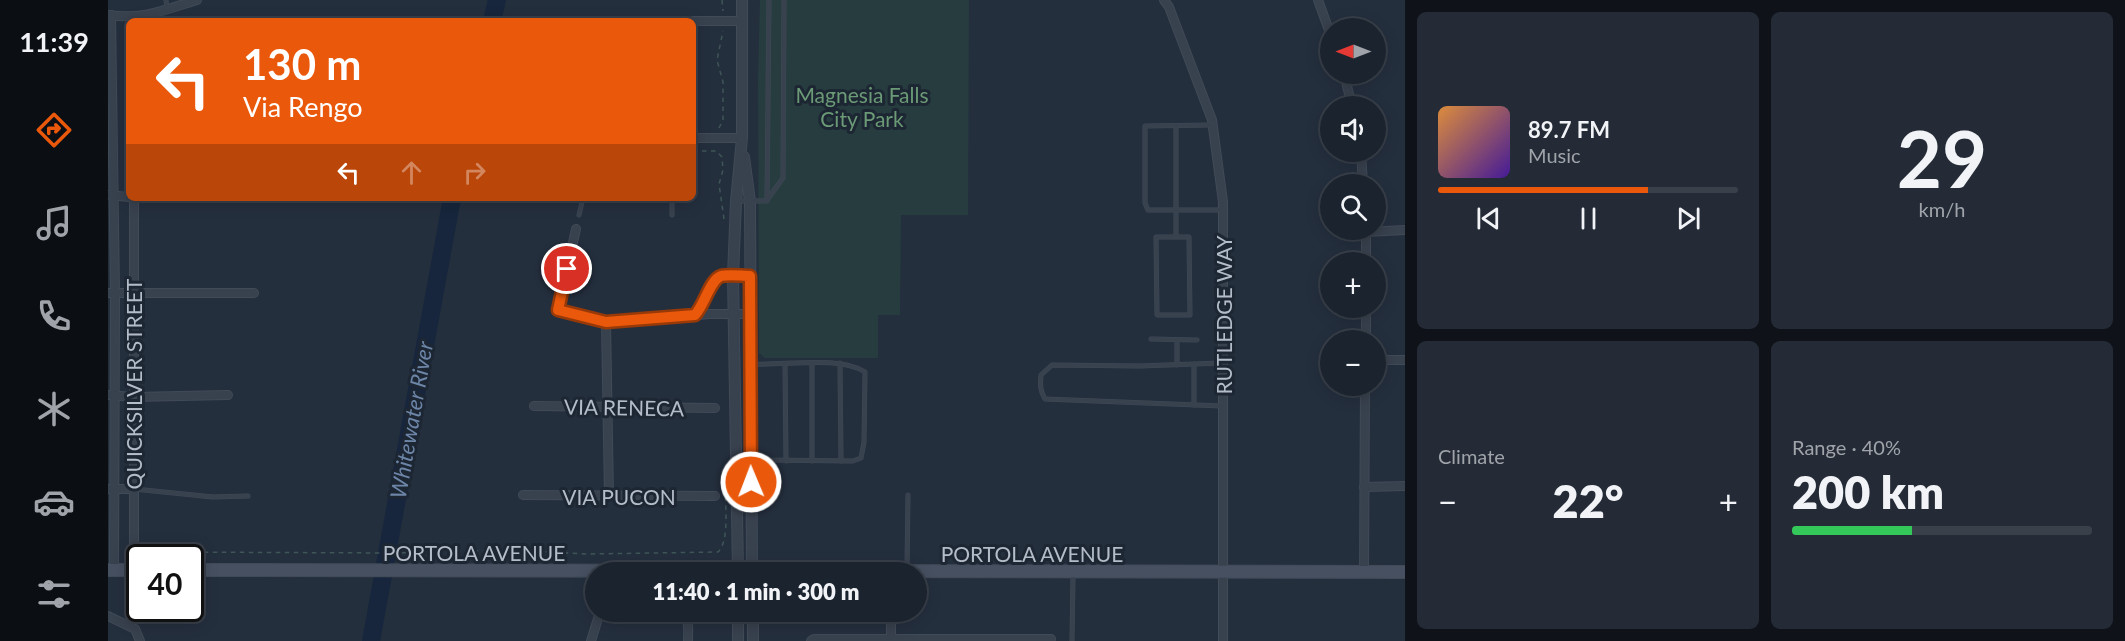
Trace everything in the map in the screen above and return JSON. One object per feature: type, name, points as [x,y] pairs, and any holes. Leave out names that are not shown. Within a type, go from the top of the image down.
[{"type":"main road","name":"PORTOLA AVENUE","points":[[204,570],[585,571]]},
{"type":"main road","name":"PORTOLA AVENUE","points":[[927,571],[1405,572]]},
{"type":"street","points":[[738,562],[733,276],[736,201],[742,138],[742,0]]},
{"type":"street","name":"RUTLEDGE WAY","points":[[1164,0],[1169,7],[1213,125],[1223,210],[1222,641]]},
{"type":"street","points":[[1318,0],[1325,18]]},
{"type":"street","points":[[109,15],[133,18],[158,14],[192,1]]},
{"type":"street","name":"QUICKSILVER STREET","points":[[109,15],[112,293],[111,570]]},
{"type":"street","points":[[696,21],[742,21]]},
{"type":"street","points":[[696,138],[742,138]]},
{"type":"street","points":[[742,138],[750,201],[752,562]]},
{"type":"street","points":[[111,195],[126,197]]},
{"type":"street","name":"QUICKSILVER STREET","points":[[134,201],[134,544]]},
{"type":"street","points":[[576,229],[558,310],[606,322],[695,315],[750,314]]},
{"type":"street","points":[[1386,230],[1405,230]]},
{"type":"street","points":[[695,315],[702,307],[712,282],[721,276],[750,276]]},
{"type":"street","points":[[112,293],[133,295],[254,293]]},
{"type":"street","points":[[606,322],[609,496]]},
{"type":"street","points":[[1386,360],[1405,360]]},
{"type":"street","points":[[111,395],[133,397],[228,395]]},
{"type":"street","points":[[1364,572],[1365,396]]},
{"type":"street","name":"VIA RENECA","points":[[534,406],[715,408]]},
{"type":"street","points":[[1364,487],[1405,486]]},
{"type":"street","points":[[111,489],[133,489]]},
{"type":"street","name":"VIA PUCON","points":[[523,495],[715,496]]},
{"type":"street","points":[[108,616],[135,629],[140,641]]},
{"type":"street","points":[[591,641],[597,622]]},
{"type":"street","points":[[688,622],[688,641]]},
{"type":"street","points":[[738,622],[738,641]]},
{"type":"street","points":[[753,622],[753,641]]},
{"type":"street","points":[[891,622],[891,640]]},
{"type":"street","points":[[811,641],[814,639],[1052,639]]},
{"type":"lane","points":[[166,0],[167,11]]},
{"type":"lane","points":[[767,201],[769,0]]},
{"type":"lane","points":[[767,201],[783,178],[784,0]]},
{"type":"lane","points":[[1213,125],[1145,126],[1145,203],[1148,210],[1223,210]]},
{"type":"lane","points":[[1176,126],[1176,237]]},
{"type":"lane","points":[[579,215],[582,201]]},
{"type":"lane","points":[[672,201],[672,215]]},
{"type":"lane","points":[[736,201],[767,201]]},
{"type":"lane","points":[[1156,237],[1176,237],[1189,237],[1190,315],[1157,315],[1156,237]]},
{"type":"lane","points":[[1151,339],[1197,340]]},
{"type":"lane","points":[[1177,340],[1177,365]]},
{"type":"lane","points":[[750,364],[840,362],[858,367],[865,372],[864,442],[861,458],[853,461],[750,460]]},
{"type":"lane","points":[[840,362],[841,461]]},
{"type":"lane","points":[[812,363],[812,461]]},
{"type":"lane","points":[[1222,363],[1052,365],[1041,375],[1041,392],[1045,399],[1222,406]]},
{"type":"lane","points":[[785,364],[786,460]]},
{"type":"lane","points":[[1194,364],[1194,405]]},
{"type":"lane","points":[[133,489],[213,497],[248,496]]},
{"type":"lane","points":[[907,562],[908,495]]},
{"type":"lane","points":[[1072,641],[1073,573]]},
{"type":"path","points":[[717,130],[723,120],[723,82],[717,60],[723,34],[722,0]]},
{"type":"path","points":[[696,151],[716,152],[723,157],[723,170],[719,184],[724,220]]},
{"type":"path","points":[[204,552],[393,553],[511,550],[586,554],[718,552],[724,544],[725,534],[725,478]]},
{"type":"green space","name":"Magnesia Falls City Park","points":[[760,0],[969,0],[968,215],[901,215],[900,315],[878,315],[878,358],[765,358],[759,353]]},
{"type":"waterway","name":"Whitewater River","points":[[493,18],[497,0]]},
{"type":"waterway","name":"Whitewater River","points":[[371,641],[451,201]]},
{"type":"route","points":[[567,269],[558,310],[606,322],[695,315],[702,307],[712,282],[721,276],[750,276],[751,482]]}]
